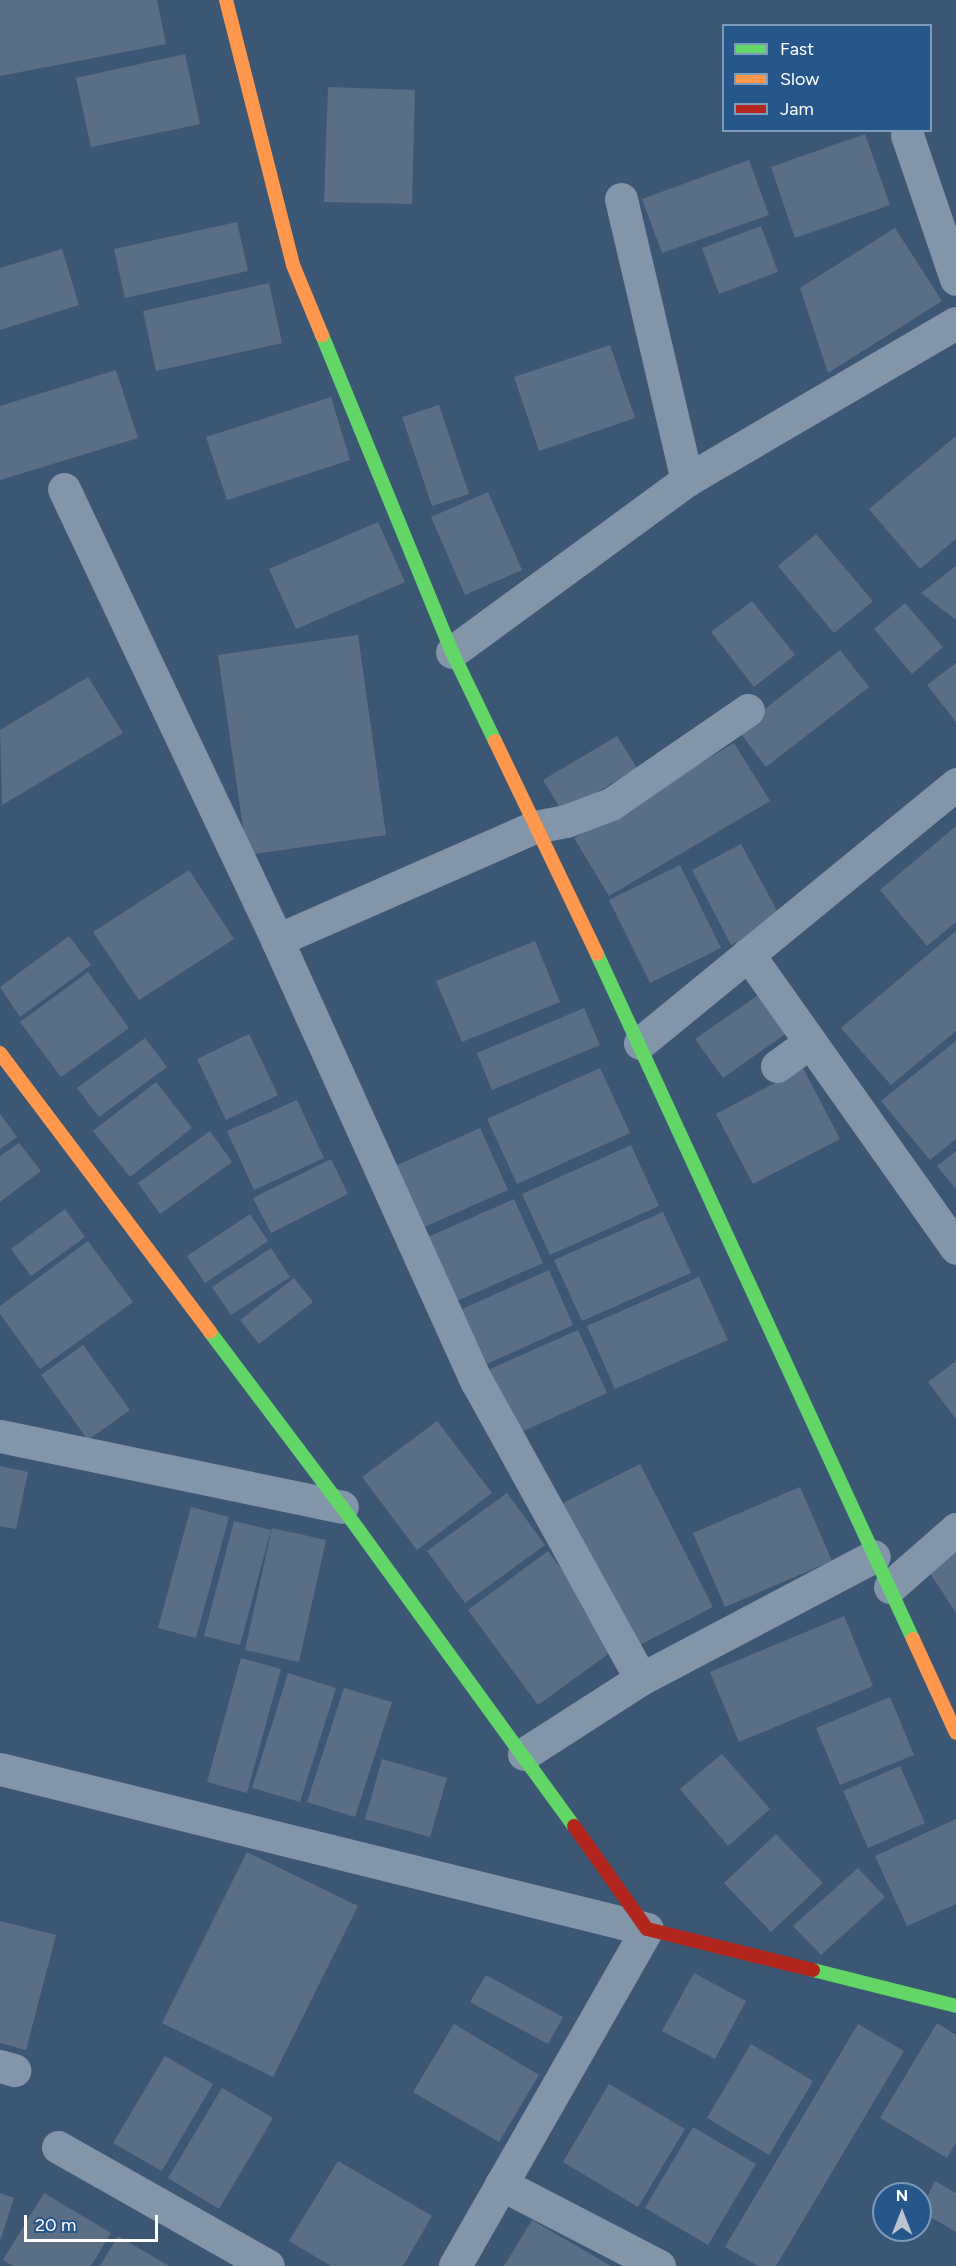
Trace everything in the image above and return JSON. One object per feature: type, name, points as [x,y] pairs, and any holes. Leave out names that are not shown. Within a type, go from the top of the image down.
[{"type":"street","points":[[226,0],[293,265],[452,652],[640,1043],[956,1733]]},
{"type":"street","points":[[907,135],[956,279]]},
{"type":"street","points":[[621,199],[687,480]]},
{"type":"street","points":[[452,652],[687,480],[956,323]]},
{"type":"street","points":[[64,489],[277,940],[477,1382],[641,1679]]},
{"type":"street","points":[[277,940],[535,827],[566,821],[611,804],[748,710]]},
{"type":"street","points":[[640,1043],[956,784]]},
{"type":"street","points":[[748,954],[956,1248]]},
{"type":"street","points":[[777,1066],[810,1042]]},
{"type":"street","points":[[0,1053],[342,1507],[524,1754],[647,1929]]},
{"type":"street","points":[[0,1436],[342,1507]]},
{"type":"street","points":[[890,1587],[956,1530]]},
{"type":"street","points":[[524,1754],[641,1679],[874,1556]]},
{"type":"street","points":[[0,1769],[956,2006]]},
{"type":"street","points":[[455,2266],[647,1929]]},
{"type":"street","points":[[58,2147],[268,2266]]},
{"type":"street","points":[[501,2184],[659,2266]]},
{"type":"building","points":[[0,0],[157,0],[166,44],[0,76]]},
{"type":"building","points":[[185,54],[200,124],[91,147],[76,78]]},
{"type":"building","points":[[328,87],[415,90],[412,204],[324,202]]},
{"type":"building","points":[[865,134],[890,205],[795,238],[771,167]]},
{"type":"building","points":[[749,160],[769,215],[662,253],[642,199]]},
{"type":"building","points":[[237,222],[248,271],[125,298],[114,249]]},
{"type":"building","points":[[761,226],[778,272],[719,294],[702,248]]},
{"type":"building","points":[[895,228],[942,301],[828,373],[800,288]]},
{"type":"building","points":[[62,249],[79,305],[0,330],[0,268]]},
{"type":"building","points":[[269,283],[282,343],[156,371],[143,311]]},
{"type":"building","points":[[610,345],[635,418],[539,451],[514,377]]},
{"type":"building","points":[[116,370],[138,438],[0,480],[0,406]]},
{"type":"building","points":[[331,397],[350,460],[227,500],[206,437]]},
{"type":"building","points":[[439,405],[469,494],[432,506],[402,417]]},
{"type":"building","points":[[956,436],[956,539],[920,569],[869,509]]},
{"type":"building","points":[[488,492],[522,570],[465,595],[431,517]]},
{"type":"building","points":[[378,522],[405,582],[296,629],[269,569]]},
{"type":"building","points":[[816,534],[873,601],[834,633],[778,566]]},
{"type":"building","points":[[956,566],[956,620],[921,593]]},
{"type":"building","points":[[752,601],[795,655],[754,687],[711,632]]},
{"type":"building","points":[[905,603],[943,647],[912,674],[874,629]]},
{"type":"building","points":[[358,635],[386,835],[247,855],[218,655]]},
{"type":"building","points":[[840,650],[869,687],[766,767],[738,730]]},
{"type":"building","points":[[956,663],[956,722],[927,685]]},
{"type":"building","points":[[88,677],[123,733],[2,805],[0,730]]},
{"type":"building","points":[[617,736],[637,768],[563,813],[543,780]]},
{"type":"building","points":[[734,743],[770,801],[609,896],[574,838]]},
{"type":"building","points":[[956,826],[956,922],[927,946],[880,890]]},
{"type":"building","points":[[741,844],[781,918],[731,945],[692,870]]},
{"type":"building","points":[[680,865],[721,948],[650,983],[609,900]]},
{"type":"building","points":[[189,870],[234,939],[139,1000],[93,932]]},
{"type":"building","points":[[956,931],[956,1031],[891,1085],[841,1028]]},
{"type":"building","points":[[69,936],[91,965],[20,1017],[0,987]]},
{"type":"building","points":[[535,941],[560,1002],[462,1042],[436,981]]},
{"type":"building","points":[[88,972],[129,1028],[61,1077],[20,1022]]},
{"type":"building","points":[[764,991],[791,1030],[723,1078],[695,1039]]},
{"type":"building","points":[[584,1008],[600,1045],[492,1090],[477,1053]]},
{"type":"building","points":[[249,1034],[278,1095],[226,1120],[197,1059]]},
{"type":"building","points":[[145,1038],[167,1067],[99,1117],[77,1088]]},
{"type":"building","points":[[956,1041],[956,1139],[930,1160],[881,1101]]},
{"type":"building","points":[[600,1068],[630,1133],[517,1184],[487,1119]]},
{"type":"building","points":[[803,1068],[840,1139],[753,1184],[716,1114]]},
{"type":"building","points":[[156,1082],[192,1128],[130,1177],[93,1131]]},
{"type":"building","points":[[297,1100],[324,1158],[254,1190],[227,1131]]},
{"type":"building","points":[[0,1114],[17,1137],[0,1149]]},
{"type":"building","points":[[480,1128],[508,1190],[422,1228],[395,1166]]},
{"type":"building","points":[[210,1131],[232,1162],[160,1214],[138,1183]]},
{"type":"building","points":[[19,1143],[41,1171],[0,1202],[0,1156]]},
{"type":"building","points":[[631,1145],[659,1206],[550,1255],[522,1194]]},
{"type":"building","points":[[956,1151],[956,1189],[937,1166]]},
{"type":"building","points":[[331,1159],[348,1194],[271,1233],[253,1198]]},
{"type":"building","points":[[514,1199],[543,1263],[457,1301],[428,1237]]},
{"type":"building","points":[[65,1209],[85,1237],[31,1276],[11,1249]]},
{"type":"building","points":[[663,1212],[691,1273],[582,1321],[554,1260]]},
{"type":"building","points":[[250,1214],[268,1241],[205,1283],[187,1256]]},
{"type":"building","points":[[88,1241],[133,1302],[40,1369],[0,1314],[0,1306]]},
{"type":"building","points":[[271,1248],[290,1277],[231,1315],[212,1287]]},
{"type":"building","points":[[549,1270],[573,1325],[487,1364],[462,1309]]},
{"type":"building","points":[[699,1277],[728,1340],[615,1389],[587,1326]]},
{"type":"building","points":[[294,1278],[313,1302],[259,1344],[240,1320]]},
{"type":"building","points":[[578,1330],[607,1393],[517,1434],[488,1370]]},
{"type":"building","points":[[83,1345],[130,1410],[88,1440],[41,1375]]},
{"type":"building","points":[[956,1361],[956,1419],[928,1382]]},
{"type":"building","points":[[437,1421],[492,1493],[417,1550],[362,1477]]},
{"type":"building","points":[[640,1464],[713,1607],[636,1647],[563,1503]]},
{"type":"building","points":[[0,1466],[28,1472],[16,1529],[0,1526]]},
{"type":"building","points":[[800,1487],[832,1561],[725,1607],[693,1533]]},
{"type":"building","points":[[507,1493],[545,1545],[465,1603],[427,1551]]},
{"type":"building","points":[[191,1507],[229,1517],[196,1638],[158,1628]]},
{"type":"building","points":[[234,1521],[271,1530],[240,1645],[204,1636]]},
{"type":"building","points":[[272,1528],[326,1540],[299,1662],[245,1650]]},
{"type":"building","points":[[548,1551],[618,1647],[538,1705],[468,1610]]},
{"type":"building","points":[[956,1552],[956,1613],[928,1570]]},
{"type":"building","points":[[844,1616],[873,1686],[739,1742],[710,1672]]},
{"type":"building","points":[[241,1658],[281,1669],[247,1793],[207,1782]]},
{"type":"building","points":[[288,1673],[336,1688],[300,1802],[252,1788]]},
{"type":"building","points":[[344,1688],[392,1702],[355,1817],[307,1802]]},
{"type":"building","points":[[890,1697],[914,1755],[840,1785],[816,1728]]},
{"type":"building","points":[[722,1754],[770,1809],[728,1846],[680,1789]]},
{"type":"building","points":[[382,1759],[447,1778],[430,1837],[365,1819]]},
{"type":"building","points":[[900,1766],[925,1823],[868,1848],[843,1791]]},
{"type":"building","points":[[956,1819],[956,1904],[907,1926],[875,1856]]},
{"type":"building","points":[[776,1834],[823,1883],[771,1932],[724,1883]]},
{"type":"building","points":[[247,1852],[358,1906],[273,2077],[162,2023]]},
{"type":"building","points":[[858,1868],[885,1897],[821,1955],[793,1926]]},
{"type":"building","points":[[0,1921],[56,1935],[26,2050],[0,2043]]},
{"type":"building","points":[[694,1973],[746,2001],[715,2059],[662,2031]]},
{"type":"building","points":[[486,1975],[563,2017],[548,2044],[470,2002]]},
{"type":"building","points":[[937,2023],[956,2035],[956,2143],[947,2158],[880,2118]]},
{"type":"building","points":[[454,2024],[539,2075],[499,2142],[413,2092]]},
{"type":"building","points":[[858,2024],[904,2051],[776,2266],[758,2266],[725,2247]]},
{"type":"building","points":[[751,2044],[813,2081],[769,2155],[707,2118]]},
{"type":"building","points":[[165,2056],[213,2084],[162,2171],[113,2143]]},
{"type":"building","points":[[609,2084],[685,2129],[638,2207],[563,2162]]},
{"type":"building","points":[[222,2088],[273,2118],[219,2209],[168,2178]]},
{"type":"building","points":[[693,2127],[756,2164],[708,2245],[645,2208]]},
{"type":"building","points":[[338,2161],[432,2216],[403,2266],[331,2266],[289,2241]]},
{"type":"building","points":[[935,2181],[956,2193],[956,2232],[932,2218],[932,2187]]},
{"type":"building","points":[[0,2193],[14,2198],[0,2241]]},
{"type":"building","points":[[44,2193],[111,2233],[91,2266],[13,2266],[3,2260]]},
{"type":"building","points":[[532,2220],[611,2266],[504,2266]]},
{"type":"building","points":[[118,2236],[169,2266],[100,2266]]},
{"type":"traffic: fast","points":[[322,335],[452,652],[495,741]]},
{"type":"traffic: fast","points":[[597,954],[913,1639]]},
{"type":"traffic: fast","points":[[210,1332],[342,1507],[574,1826]]},
{"type":"traffic: fast","points":[[813,1970],[956,2006]]},
{"type":"traffic: slow","points":[[226,0],[293,265],[322,335]]},
{"type":"traffic: slow","points":[[495,741],[597,954]]},
{"type":"traffic: slow","points":[[0,1053],[210,1332]]},
{"type":"traffic: slow","points":[[913,1639],[956,1733]]},
{"type":"traffic: jam","points":[[574,1826],[647,1929],[813,1970]]}]
